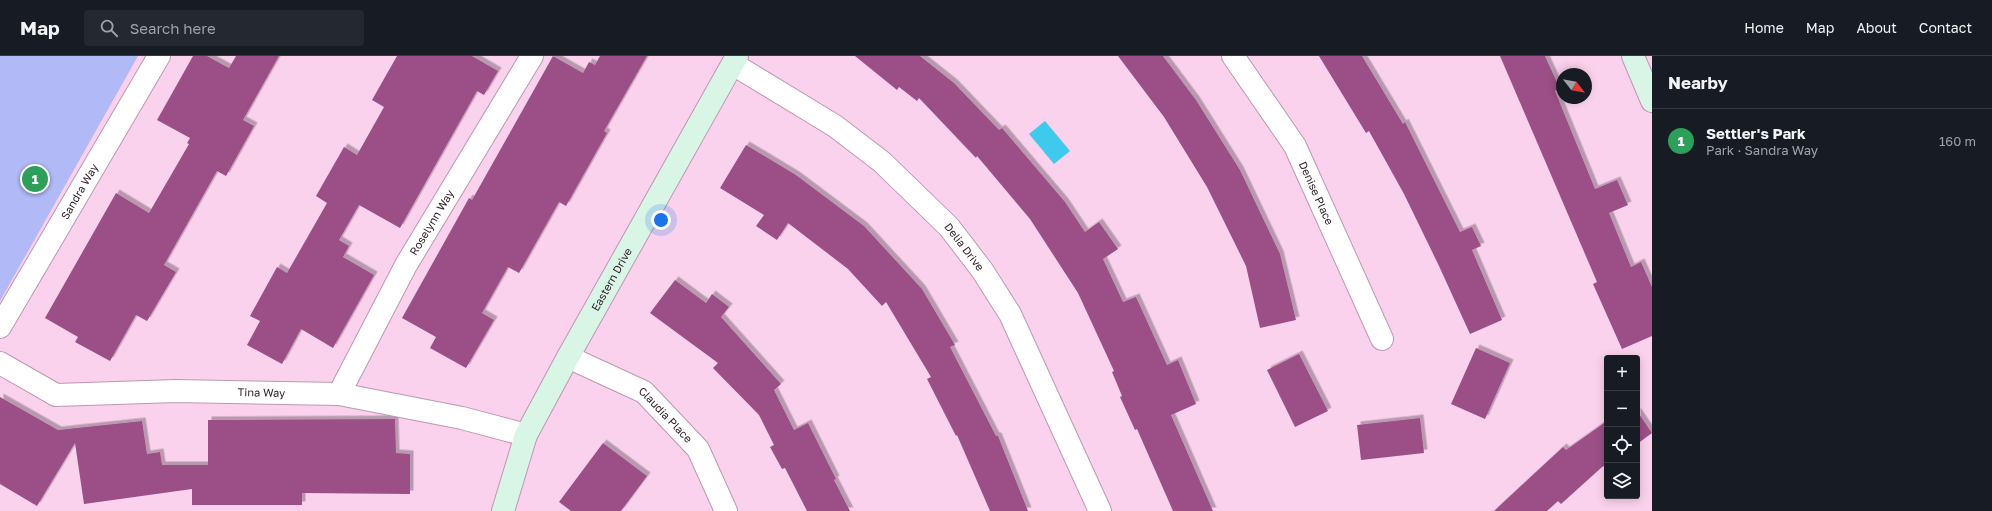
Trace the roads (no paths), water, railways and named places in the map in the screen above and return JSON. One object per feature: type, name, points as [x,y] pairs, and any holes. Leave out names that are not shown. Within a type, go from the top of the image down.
[{"type":"street","name":"Sandra Way","points":[[0,327],[159,56]]},
{"type":"street","name":"Roselynn Way","points":[[339,394],[406,265],[532,56]]},
{"type":"street","name":"Denise Place","points":[[1233,56],[1295,146],[1382,339]]},
{"type":"street","points":[[1633,56],[1652,101]]},
{"type":"street","name":"Eastern Drive","points":[[503,511],[526,435],[568,357],[735,60]]},
{"type":"street","name":"Delia Drive","points":[[735,60],[835,126],[882,162],[949,227],[982,270],[1010,314],[1100,511]]},
{"type":"street","name":"Claudia Place","points":[[568,357],[644,392],[698,449],[726,511]]},
{"type":"street","name":"Tina Way","points":[[0,363],[56,395],[176,391],[339,394],[462,418],[526,435]]},
{"type":"place","name":"Settler's Park","points":[[35,179]]}]
